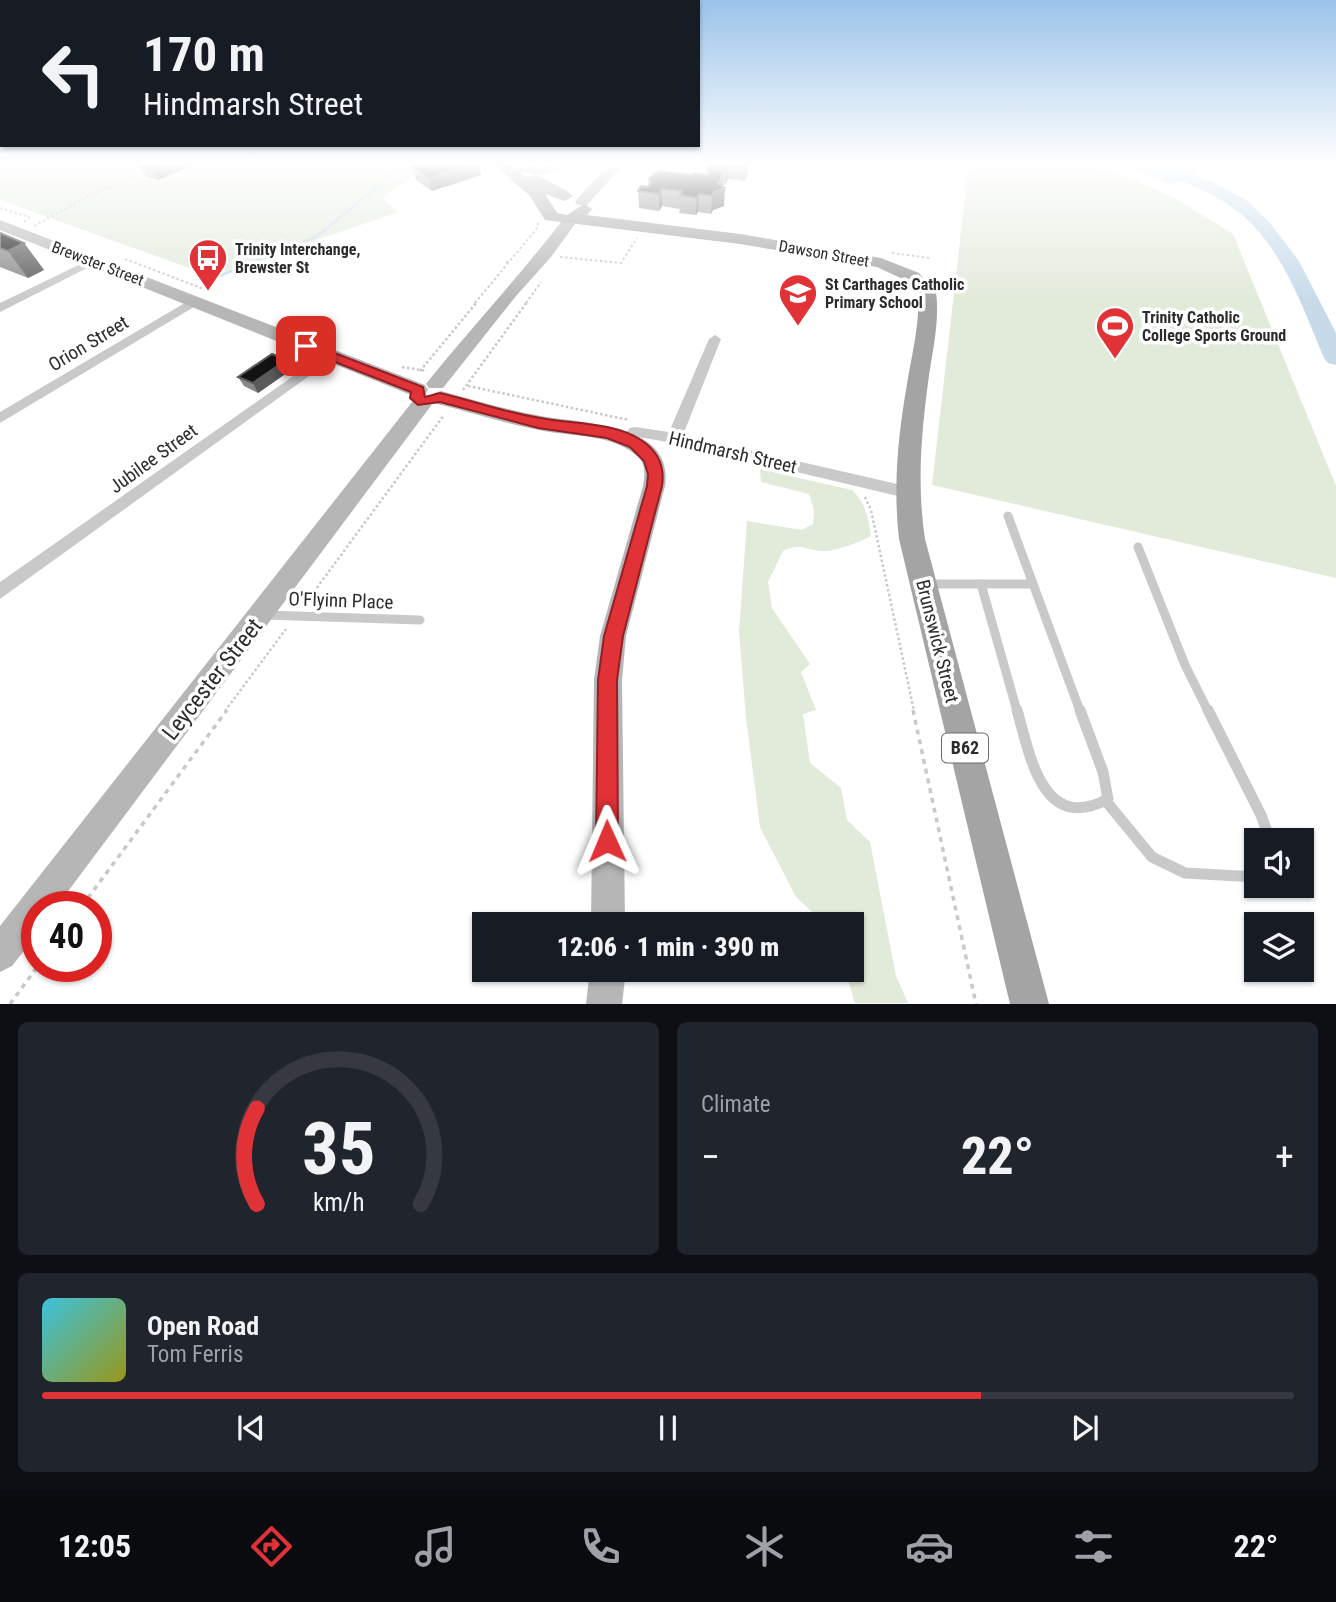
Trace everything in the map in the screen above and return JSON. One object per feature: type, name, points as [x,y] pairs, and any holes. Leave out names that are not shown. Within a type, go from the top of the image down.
[{"type":"main road","name":"B62","points":[[544,213],[560,210]]},
{"type":"main road","name":"Dawson Street","points":[[583,210],[645,230],[740,239],[881,262],[914,276]]},
{"type":"main road","name":"Brunswick Street","points":[[914,276],[927,292],[928,304],[910,433],[906,492],[912,539],[1030,1003]]},
{"type":"street","name":"Leycester Street","points":[[510,292],[545,254],[572,210]]},
{"type":"street","name":"Leycester Street","points":[[0,954],[435,393],[510,292],[552,226],[544,213]]},
{"type":"street","name":"Brewster Street","points":[[0,225],[195,301]]},
{"type":"street","points":[[0,308],[93,261]]},
{"type":"street","name":"Hindmarsh Street","points":[[195,301],[329,355],[435,393],[538,423],[609,433],[632,430],[906,492]]},
{"type":"street","name":"Orion Street","points":[[0,418],[195,301]]},
{"type":"street","points":[[674,438],[715,339]]},
{"type":"street","name":"Jubilee Street","points":[[0,592],[329,355]]},
{"type":"street","points":[[608,912],[608,680],[613,636],[656,474],[651,458],[632,430]]},
{"type":"street","points":[[604,1003],[607,982]]},
{"type":"lane","points":[[981,584],[1035,776],[1050,796],[1070,807],[1088,809],[1105,800],[1108,787],[1008,516]]},
{"type":"lane","points":[[1138,547],[1185,665],[1266,828]]},
{"type":"lane","points":[[923,584],[1033,584]]},
{"type":"lane","name":"O'Flyinn Place","points":[[261,615],[420,620]]},
{"type":"lane","points":[[1105,800],[1152,857],[1185,873],[1244,876]]},
{"type":"path","points":[[34,226],[64,210]]},
{"type":"path","points":[[93,891],[296,616],[435,393],[508,262],[538,227],[544,213]]},
{"type":"path","points":[[559,257],[621,263],[645,230]]},
{"type":"path","points":[[466,386],[544,277]]},
{"type":"path","points":[[435,393],[466,386],[632,430]]},
{"type":"path","points":[[858,481],[871,510],[976,1003]]},
{"type":"path","points":[[10,1003],[26,982]]},
{"type":"green space","points":[[27,210],[396,210],[398,212],[212,276]]},
{"type":"green space","name":"Trinity Catholic College Sports Ground","points":[[964,210],[1193,210],[1233,234],[1336,486],[1336,578],[932,485]]},
{"type":"green space","points":[[760,469],[852,490],[860,500],[867,517],[871,536],[833,550],[799,547],[783,551],[768,582],[772,608],[810,664],[801,672],[816,710],[803,714],[810,763],[841,788],[847,820],[870,842],[896,976],[908,1003],[855,1003],[849,982],[864,982],[864,912],[812,912],[796,897],[760,827],[746,718],[739,631],[747,521],[802,530],[813,524],[814,510],[809,494],[761,482]]},
{"type":"building","points":[[0,233],[24,243],[8,251],[0,248]]},
{"type":"building","points":[[272,354],[286,360],[253,383],[238,377]]},
{"type":"waterway","points":[[214,278],[316,237],[349,210]]},
{"type":"waterway","points":[[1247,210],[1289,261],[1336,358]]},
{"type":"place","name":"Trinity Interchange, Brewster St","points":[[208,292]]},
{"type":"place","name":"St Carthages Catholic Primary School","points":[[798,327]]},
{"type":"place","name":"Trinity Catholic College Sports Ground","points":[[1115,360]]},
{"type":"route","points":[[306,346],[418,390],[416,396],[423,402],[440,398],[538,423],[609,433],[635,443],[651,458],[656,474],[654,486],[613,636],[608,680],[607,841]]}]
